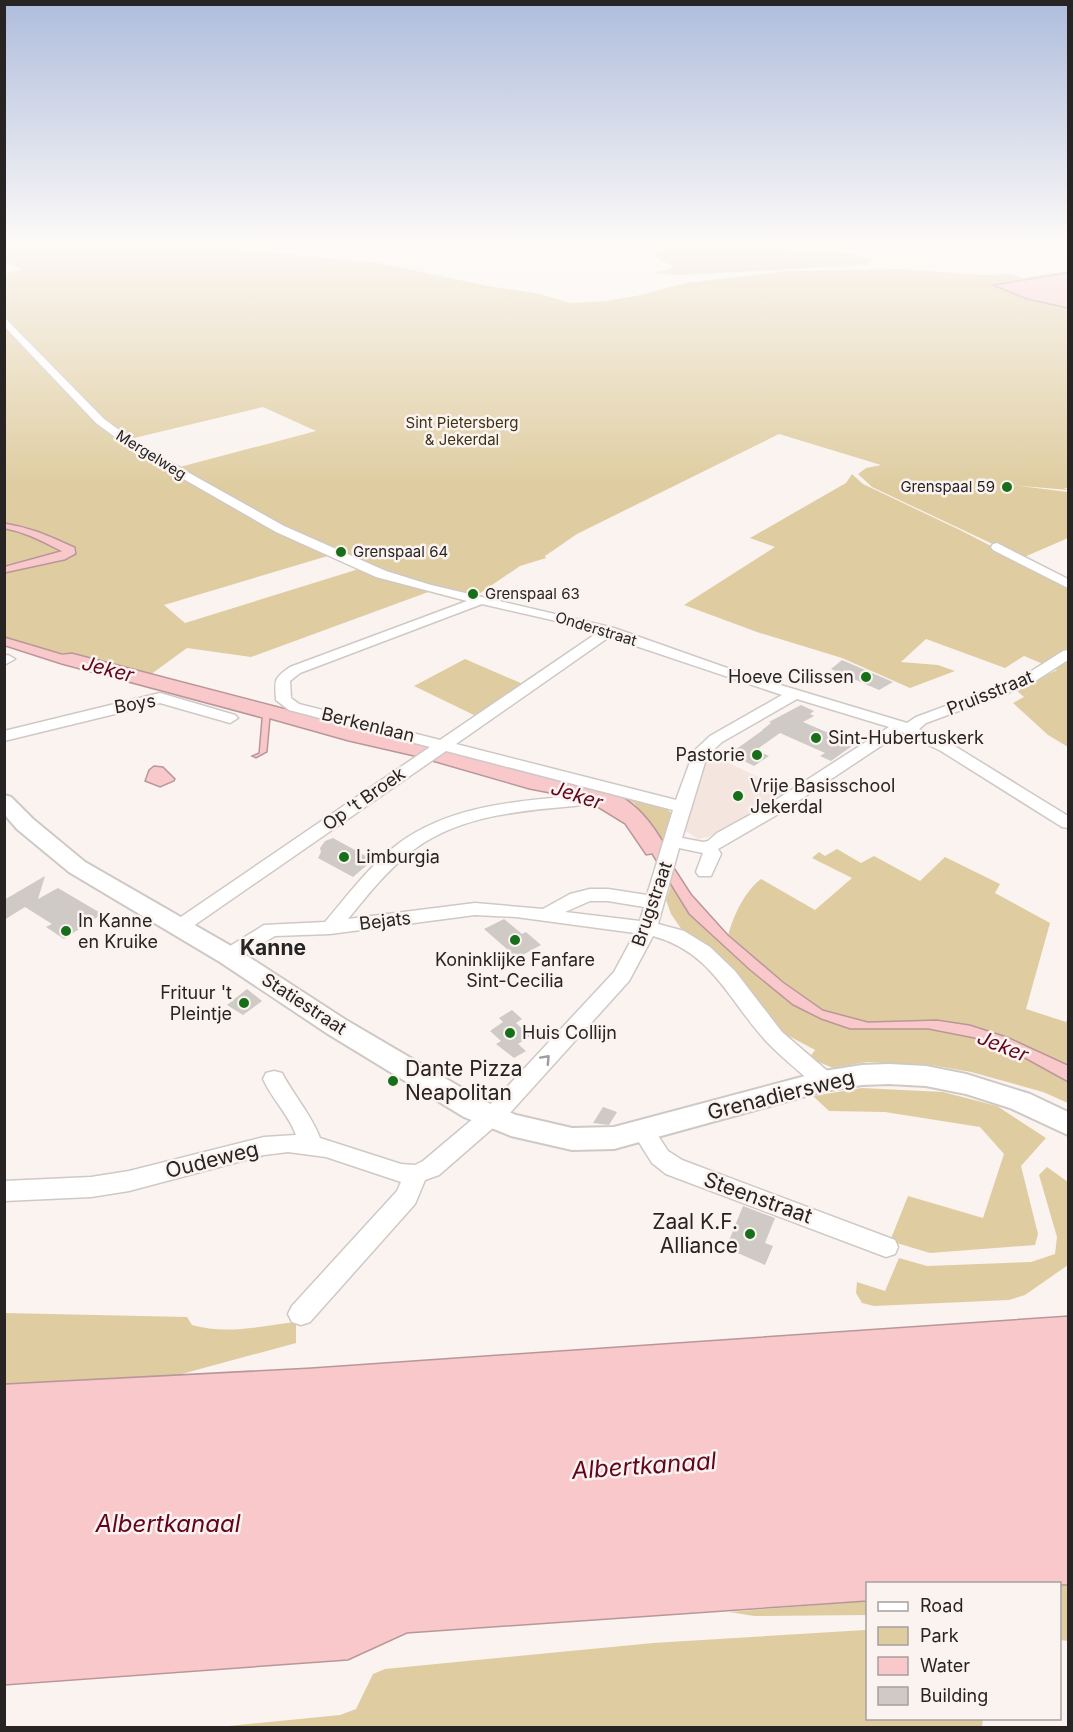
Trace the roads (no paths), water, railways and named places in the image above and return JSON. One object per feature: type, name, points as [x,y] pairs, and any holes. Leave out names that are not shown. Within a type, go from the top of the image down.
[{"type":"main road","name":"Statiestraat","points":[[5,802],[25,824],[77,867],[229,956],[337,1027],[491,1117]]},
{"type":"main road","name":"Grenadiersweg","points":[[491,1117],[572,1139],[614,1138],[824,1081],[871,1075],[926,1076],[966,1084],[1006,1095],[1058,1118]]},
{"type":"street","name":"Mergelweg","points":[[7,323],[100,421],[116,434],[236,505],[328,550]]},
{"type":"street","points":[[997,547],[1068,584]]},
{"type":"street","name":"Onderstraat","points":[[328,550],[396,579],[567,619],[905,728],[947,748],[1068,823]]},
{"type":"street","name":"Berkenlaan","points":[[481,600],[295,670],[282,680],[284,700],[294,707],[682,807]]},
{"type":"street","name":"Op 't Broek","points":[[179,927],[609,632]]},
{"type":"street","name":"Pruisstraat","points":[[708,848],[905,728],[1024,682],[1068,654]]},
{"type":"street","name":"Brugstraat","points":[[491,1117],[622,976],[647,928],[696,762],[708,745],[795,694]]},
{"type":"street","name":"Boys","points":[[4,736],[160,698],[231,718]]},
{"type":"street","points":[[330,928],[395,856],[414,841],[459,820],[501,808],[574,801]]},
{"type":"street","points":[[670,849],[708,848],[712,854],[705,872]]},
{"type":"street","points":[[547,915],[580,897],[597,894],[636,902],[656,902]]},
{"type":"street","name":"Bejats","points":[[229,956],[271,930],[330,928],[475,909],[547,915],[607,925],[647,928],[677,936],[703,952],[728,976],[775,1037],[824,1081]]},
{"type":"street","points":[[274,1079],[280,1093],[303,1123],[310,1145]]},
{"type":"street","points":[[301,1314],[407,1197],[416,1173],[431,1168],[491,1117]]},
{"type":"street","name":"Steenstraat","points":[[643,1131],[660,1157],[674,1167],[878,1243]]},
{"type":"street","name":"Oudeweg","points":[[4,1191],[91,1187],[129,1181],[264,1146],[288,1143],[310,1145],[401,1173],[416,1173]]},
{"type":"water","points":[[5,523],[32,529],[57,539],[75,547],[76,554],[65,560],[5,573],[5,566],[60,551],[27,535],[5,529]]},
{"type":"water","name":"Jeker","points":[[5,637],[62,654],[72,653],[621,796],[640,810],[650,822],[664,843],[662,849],[691,894],[728,935],[783,982],[823,1010],[868,1022],[937,1020],[970,1025],[1007,1037],[1068,1065],[1068,1082],[1021,1056],[974,1038],[928,1029],[850,1029],[821,1019],[793,1005],[750,970],[689,914],[652,854],[646,855],[625,824],[594,805],[270,719],[267,752],[256,758],[252,756],[259,753],[262,718],[61,664],[5,646]]},
{"type":"water","points":[[154,766],[163,767],[175,779],[174,781],[160,787],[145,781],[149,770]]},
{"type":"water","name":"Albertkanaal","points":[[1068,1316],[1068,1585],[1061,1585],[1061,1582],[866,1582],[866,1601],[407,1633],[348,1660],[5,1685],[5,1384],[311,1368]]},
{"type":"place","name":"Grenspaal 59","points":[[1007,487]]},
{"type":"place","name":"Grenspaal 64","points":[[341,552]]},
{"type":"place","name":"Grenspaal 63","points":[[473,594]]},
{"type":"place","name":"Hoeve Cilissen","points":[[866,677]]},
{"type":"place","name":"Sint-Hubertuskerk","points":[[816,738]]},
{"type":"place","name":"Pastorie","points":[[757,755]]},
{"type":"place","name":"Vrije Basisschool Jekerdal","points":[[738,796]]},
{"type":"place","name":"Limburgia","points":[[344,857]]},
{"type":"place","name":"In Kanne en Kruike","points":[[66,931]]},
{"type":"place","name":"Koninklijke Fanfare Sint-Cecilia","points":[[515,940]]},
{"type":"place","name":"Frituur 't Pleintje","points":[[244,1003]]},
{"type":"place","name":"Huis Collijn","points":[[510,1033]]},
{"type":"place","name":"Dante Pizza Neapolitan","points":[[393,1081]]},
{"type":"place","name":"Zaal K.F. Alliance","points":[[750,1234]]},
{"type":"district","name":"Kanne","points":[[273,948]]},
{"type":"park label","name":"Sint Pietersberg & Jekerdal","points":[[462,432]]}]
